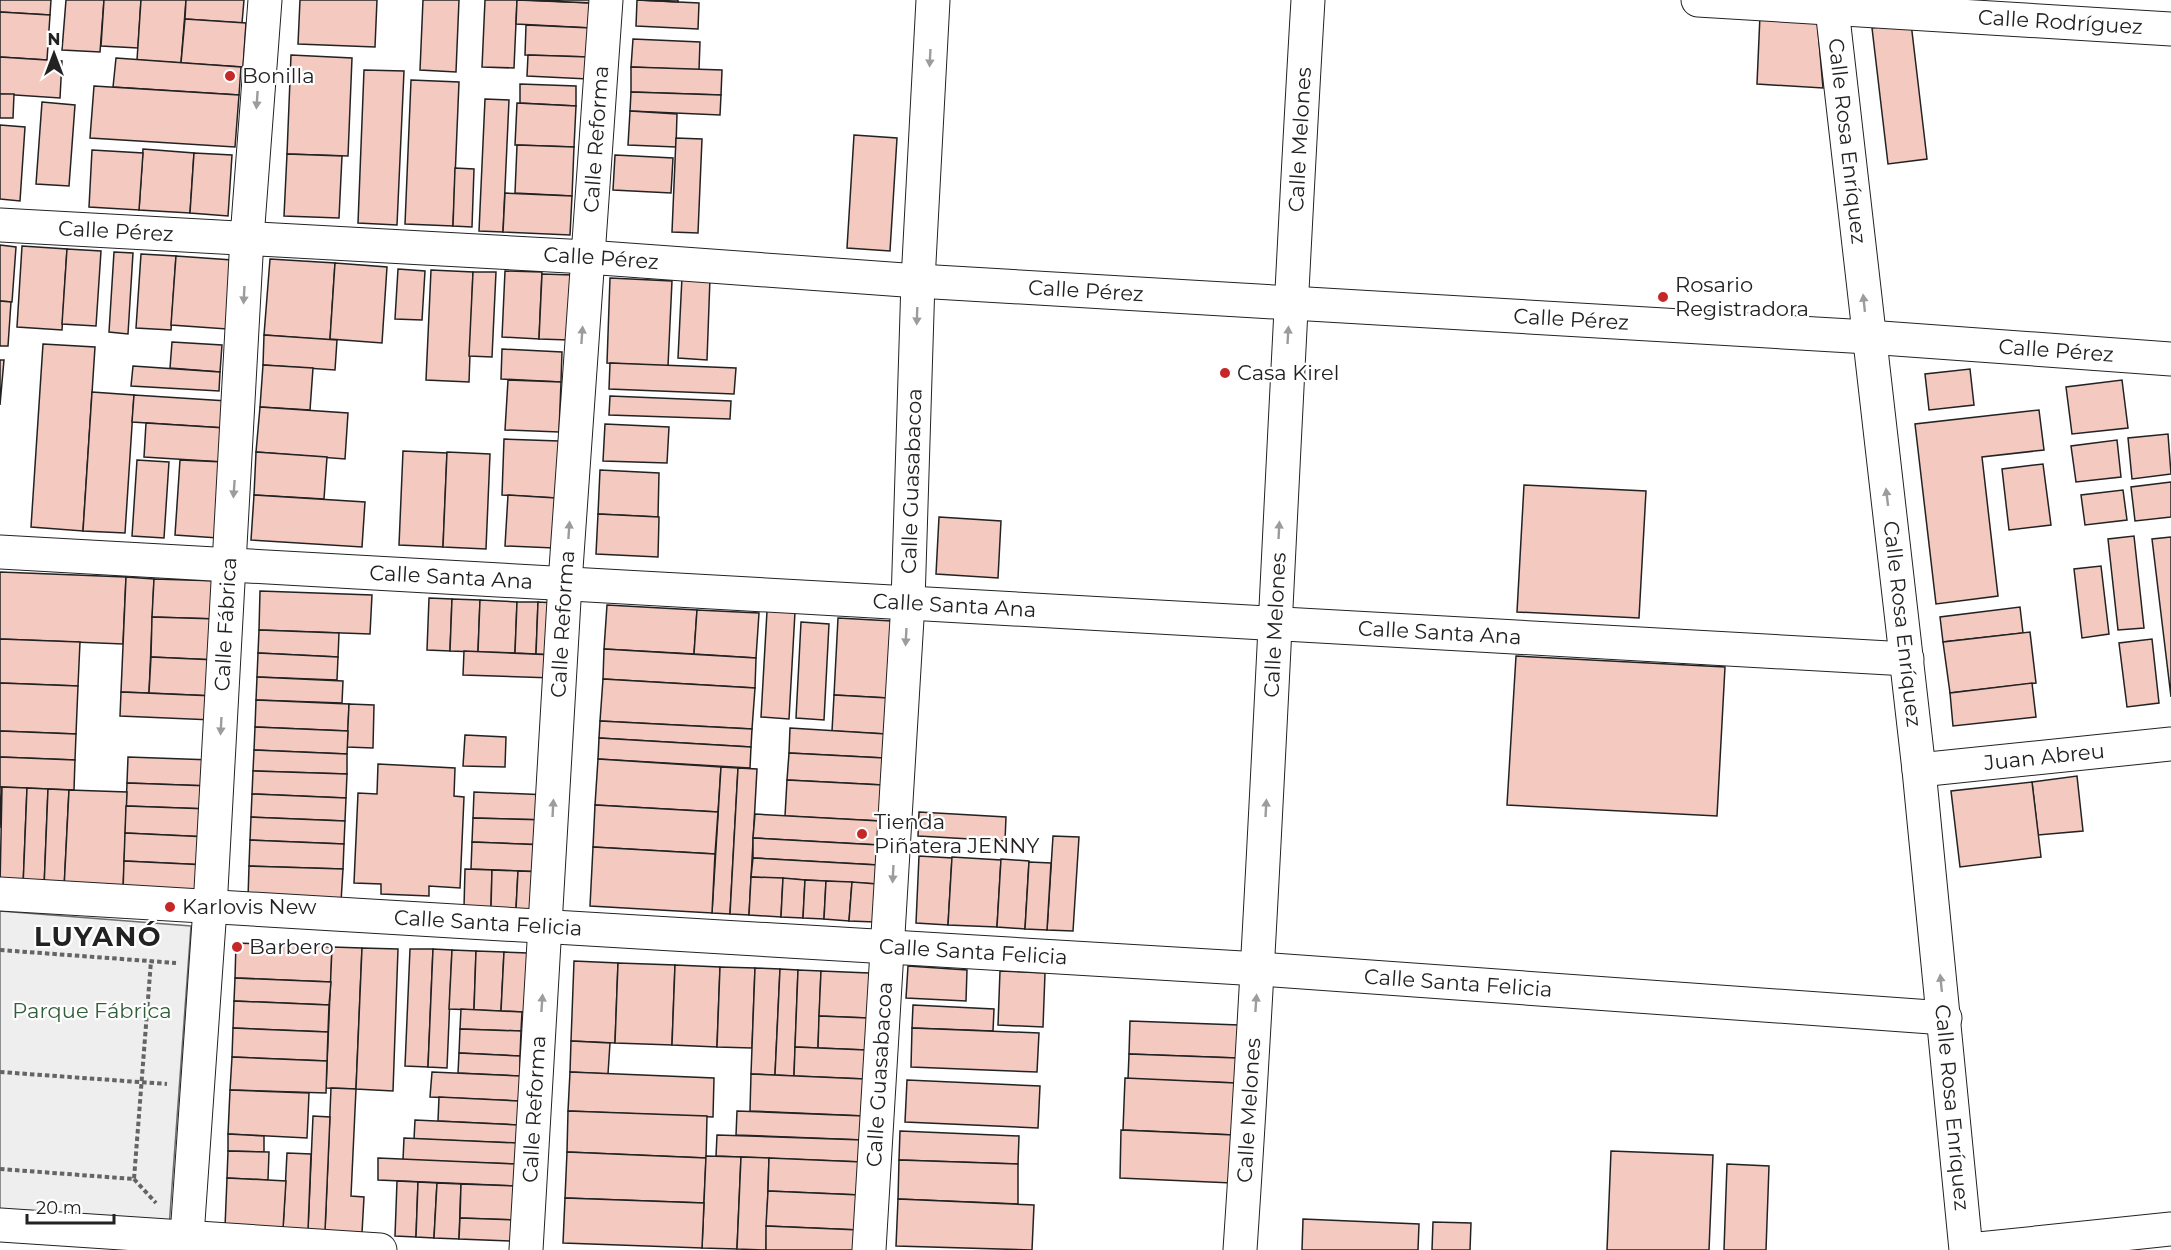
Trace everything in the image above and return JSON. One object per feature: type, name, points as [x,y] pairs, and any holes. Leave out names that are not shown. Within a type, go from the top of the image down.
[{"type":"street","name":"Calle Fábrica","points":[[186,1244],[210,908],[247,238],[265,0]]},
{"type":"street","name":"Calle Reforma","points":[[526,1250],[547,928],[565,583],[606,0]]},
{"type":"street","name":"Calle Guasabacoa","points":[[869,1250],[908,602],[918,281],[933,0]]},
{"type":"street","name":"Calle Melones","points":[[1240,1250],[1258,969],[1290,302],[1308,0]]},
{"type":"street","name":"Calle Rodríguez","points":[[1698,0],[1831,5],[2171,29]]},
{"type":"street","name":"Calle Rosa Enríquez","points":[[1831,5],[1919,770],[1967,1250]]},
{"type":"street","name":"Calle Pérez","points":[[0,225],[587,257],[918,281],[1868,337],[2171,359]]},
{"type":"street","name":"Calle Santa Ana","points":[[0,552],[1906,659]]},
{"type":"street","name":"Juan Abreu","points":[[1919,770],[2171,744]]},
{"type":"street","name":"Calle Santa Felicia","points":[[0,894],[1258,969],[1945,1018]]},
{"type":"street","points":[[0,1225],[186,1244],[380,1250]]},
{"type":"street","points":[[1967,1250],[2171,1229]]},
{"type":"path","points":[[0,950],[151,961],[134,1179],[0,1169]]},
{"type":"path","points":[[0,1072],[197,1087]]},
{"type":"green space","name":"Parque Fábrica","points":[[0,911],[191,926],[169,1228],[0,1215]]},
{"type":"building","points":[[0,0],[51,0],[50,15],[0,12]]},
{"type":"building","points":[[66,0],[104,0],[100,52],[62,50]]},
{"type":"building","points":[[104,0],[141,0],[138,48],[101,46]]},
{"type":"building","points":[[141,0],[186,0],[181,63],[137,60]]},
{"type":"building","points":[[186,0],[244,0],[242,23],[185,19]]},
{"type":"building","points":[[300,0],[377,0],[375,47],[298,44]]},
{"type":"building","points":[[423,0],[459,0],[456,72],[420,70]]},
{"type":"building","points":[[485,0],[517,0],[514,68],[482,67]]},
{"type":"building","points":[[517,0],[592,3],[591,28],[516,24]]},
{"type":"building","points":[[526,0],[592,0],[592,3]]},
{"type":"building","points":[[637,0],[699,3],[698,29],[636,26]]},
{"type":"building","points":[[638,0],[678,0],[678,2]]},
{"type":"building","points":[[0,12],[50,15],[47,60],[0,57]]},
{"type":"building","points":[[1760,15],[1817,18],[1823,88],[1757,84]]},
{"type":"building","points":[[185,19],[246,23],[243,67],[181,63]]},
{"type":"building","points":[[1911,23],[1927,159],[1888,164],[1872,28]]},
{"type":"building","points":[[526,25],[591,28],[589,57],[525,55]]},
{"type":"building","points":[[633,39],[700,42],[699,70],[631,67]]},
{"type":"building","points":[[291,55],[352,58],[348,156],[287,154]]},
{"type":"building","points":[[528,55],[589,57],[588,79],[527,76]]},
{"type":"building","points":[[0,57],[62,61],[60,98],[0,94]]},
{"type":"building","points":[[116,58],[241,67],[239,95],[113,87]]},
{"type":"building","points":[[631,67],[722,70],[721,95],[631,92]]},
{"type":"building","points":[[364,70],[404,71],[397,225],[358,223]]},
{"type":"building","points":[[411,80],[459,82],[453,226],[405,224]]},
{"type":"building","points":[[520,84],[576,86],[576,106],[520,103]]},
{"type":"building","points":[[94,86],[239,95],[235,147],[90,138]]},
{"type":"building","points":[[631,92],[721,95],[720,115],[630,111]]},
{"type":"building","points":[[0,94],[14,94],[13,118],[0,118]]},
{"type":"building","points":[[485,99],[509,100],[503,232],[479,231]]},
{"type":"building","points":[[42,102],[75,105],[69,186],[36,184]]},
{"type":"building","points":[[517,103],[576,106],[574,147],[515,145]]},
{"type":"building","points":[[630,111],[677,114],[676,147],[628,145]]},
{"type":"building","points":[[0,125],[25,127],[20,201],[0,199]]},
{"type":"building","points":[[854,135],[897,138],[890,251],[847,248]]},
{"type":"building","points":[[676,138],[702,139],[698,233],[672,232]]},
{"type":"building","points":[[517,145],[574,147],[572,196],[515,193]]},
{"type":"building","points":[[143,149],[194,153],[190,213],[139,210]]},
{"type":"building","points":[[92,150],[143,153],[139,210],[89,207]]},
{"type":"building","points":[[194,153],[232,155],[228,216],[190,213]]},
{"type":"building","points":[[287,154],[342,156],[339,218],[284,216]]},
{"type":"building","points":[[615,155],[673,158],[671,193],[613,190]]},
{"type":"building","points":[[455,168],[474,169],[472,227],[453,226]]},
{"type":"building","points":[[505,193],[572,196],[570,235],[503,232]]},
{"type":"building","points":[[0,245],[16,247],[12,302],[0,301]]},
{"type":"building","points":[[22,246],[67,249],[62,330],[17,327]]},
{"type":"building","points":[[67,249],[101,251],[96,326],[62,324]]},
{"type":"building","points":[[114,252],[133,253],[128,334],[109,332]]},
{"type":"building","points":[[141,254],[176,256],[171,330],[136,328]]},
{"type":"building","points":[[176,256],[232,260],[227,329],[171,325]]},
{"type":"building","points":[[270,259],[335,263],[330,340],[264,335]]},
{"type":"building","points":[[335,263],[387,267],[382,343],[330,339]]},
{"type":"building","points":[[398,269],[425,271],[422,320],[395,319]]},
{"type":"building","points":[[431,270],[473,272],[469,382],[426,380]]},
{"type":"building","points":[[505,271],[542,272],[539,339],[502,337]]},
{"type":"building","points":[[473,272],[496,272],[492,357],[469,356]]},
{"type":"building","points":[[542,274],[572,275],[569,340],[539,339]]},
{"type":"building","points":[[682,277],[710,278],[707,360],[678,358]]},
{"type":"building","points":[[610,278],[672,281],[668,366],[607,363]]},
{"type":"building","points":[[0,301],[11,302],[8,346],[0,346]]},
{"type":"building","points":[[264,335],[337,340],[335,370],[263,365]]},
{"type":"building","points":[[172,342],[222,345],[220,372],[170,368]]},
{"type":"building","points":[[43,344],[95,347],[83,531],[31,527]]},
{"type":"building","points":[[502,349],[562,352],[561,382],[501,379]]},
{"type":"building","points":[[0,360],[4,360],[0,405]]},
{"type":"building","points":[[610,363],[736,368],[734,394],[609,389]]},
{"type":"building","points":[[263,365],[313,368],[310,410],[260,407]]},
{"type":"building","points":[[133,366],[220,372],[219,391],[131,386]]},
{"type":"building","points":[[1970,369],[1974,405],[1929,410],[1925,374]]},
{"type":"building","points":[[508,380],[561,382],[559,432],[505,430]]},
{"type":"building","points":[[2122,380],[2128,428],[2072,434],[2066,387]]},
{"type":"building","points":[[92,392],[134,395],[125,533],[83,531]]},
{"type":"building","points":[[134,395],[227,401],[225,428],[132,422]]},
{"type":"building","points":[[610,396],[731,401],[730,419],[609,415]]},
{"type":"building","points":[[260,407],[348,413],[345,459],[256,452]]},
{"type":"building","points":[[2039,410],[2044,450],[1982,457],[1998,596],[1936,604],[1915,424]]},
{"type":"building","points":[[146,423],[225,428],[223,462],[144,457]]},
{"type":"building","points":[[605,424],[669,427],[667,463],[603,461]]},
{"type":"building","points":[[2168,434],[2171,474],[2132,479],[2128,438]]},
{"type":"building","points":[[504,439],[559,441],[556,498],[502,495]]},
{"type":"building","points":[[2117,440],[2121,477],[2076,482],[2071,446]]},
{"type":"building","points":[[403,451],[447,453],[443,547],[399,545]]},
{"type":"building","points":[[256,452],[327,457],[324,499],[254,495]]},
{"type":"building","points":[[447,452],[490,454],[486,549],[443,547]]},
{"type":"building","points":[[137,460],[169,462],[164,538],[132,536]]},
{"type":"building","points":[[180,460],[223,462],[218,538],[175,535]]},
{"type":"building","points":[[2043,464],[2051,525],[2009,530],[2002,469]]},
{"type":"building","points":[[600,470],[659,473],[658,517],[598,514]]},
{"type":"building","points":[[2171,482],[2171,517],[2135,521],[2131,487]]},
{"type":"building","points":[[1524,485],[1646,491],[1639,618],[1517,612]]},
{"type":"building","points":[[2123,490],[2127,520],[2085,525],[2081,495]]},
{"type":"building","points":[[254,495],[365,502],[362,547],[251,540]]},
{"type":"building","points":[[508,495],[556,498],[554,548],[505,546]]},
{"type":"building","points":[[598,514],[659,517],[658,557],[596,554]]},
{"type":"building","points":[[939,517],[1001,521],[998,578],[936,574]]},
{"type":"building","points":[[2134,536],[2144,628],[2118,630],[2108,539]]},
{"type":"building","points":[[2171,537],[2171,697],[2152,539]]},
{"type":"building","points":[[2101,566],[2109,634],[2082,638],[2074,569]]},
{"type":"building","points":[[0,572],[126,577],[123,644],[0,639]]},
{"type":"building","points":[[126,577],[154,579],[149,693],[121,692]]},
{"type":"building","points":[[154,579],[219,581],[217,619],[152,617]]},
{"type":"building","points":[[260,591],[372,595],[370,634],[259,630]]},
{"type":"building","points":[[429,598],[452,599],[450,651],[427,650]]},
{"type":"building","points":[[452,599],[480,600],[478,652],[450,651]]},
{"type":"building","points":[[480,600],[517,602],[515,653],[478,652]]},
{"type":"building","points":[[517,602],[538,602],[536,654],[515,653]]},
{"type":"building","points":[[538,602],[556,603],[555,655],[536,654]]},
{"type":"building","points":[[607,605],[697,610],[694,654],[604,649]]},
{"type":"building","points":[[2020,607],[2023,633],[1943,642],[1940,617]]},
{"type":"building","points":[[697,610],[759,613],[756,658],[694,654]]},
{"type":"building","points":[[767,611],[795,612],[789,719],[761,717]]},
{"type":"building","points":[[152,617],[217,619],[216,660],[151,657]]},
{"type":"building","points":[[838,618],[892,621],[888,698],[834,695]]},
{"type":"building","points":[[801,622],[829,624],[824,720],[796,718]]},
{"type":"building","points":[[259,630],[339,633],[338,657],[258,653]]},
{"type":"building","points":[[2030,632],[2036,683],[1950,693],[1943,642]]},
{"type":"building","points":[[0,639],[80,642],[78,686],[0,683]]},
{"type":"building","points":[[2152,639],[2159,703],[2127,707],[2119,643]]},
{"type":"building","points":[[604,649],[756,658],[755,688],[603,679]]},
{"type":"building","points":[[464,651],[555,655],[553,678],[463,675]]},
{"type":"building","points":[[258,653],[338,657],[337,680],[257,677]]},
{"type":"building","points":[[1516,656],[1725,667],[1717,816],[1507,805]]},
{"type":"building","points":[[151,657],[216,660],[214,696],[149,693]]},
{"type":"building","points":[[257,677],[343,681],[342,703],[256,700]]},
{"type":"building","points":[[603,679],[755,688],[752,729],[600,721]]},
{"type":"building","points":[[0,683],[78,686],[76,734],[0,731]]},
{"type":"building","points":[[2032,683],[2036,717],[1953,726],[1950,693]]},
{"type":"building","points":[[121,692],[214,696],[213,720],[120,716]]},
{"type":"building","points":[[834,695],[888,698],[886,734],[832,731]]},
{"type":"building","points":[[256,700],[349,704],[348,731],[255,727]]},
{"type":"building","points":[[349,704],[374,705],[373,748],[347,747]]},
{"type":"building","points":[[600,721],[752,729],[751,747],[599,738]]},
{"type":"building","points":[[255,727],[348,731],[347,754],[254,750]]},
{"type":"building","points":[[790,728],[886,734],[884,758],[789,753]]},
{"type":"building","points":[[0,731],[76,734],[75,760],[0,757]]},
{"type":"building","points":[[465,735],[506,737],[505,767],[463,766]]},
{"type":"building","points":[[599,738],[751,747],[750,768],[598,759]]},
{"type":"building","points":[[254,750],[347,754],[347,774],[253,771]]},
{"type":"building","points":[[789,753],[884,758],[883,785],[787,780]]},
{"type":"building","points":[[0,757],[75,760],[74,790],[0,787]]},
{"type":"building","points":[[128,757],[212,760],[210,786],[127,783]]},
{"type":"building","points":[[598,759],[721,767],[718,812],[595,805]]},
{"type":"building","points":[[378,764],[455,768],[454,796],[464,797],[460,888],[429,886],[429,896],[381,894],[381,884],[354,883],[358,793],[377,794]]},
{"type":"building","points":[[721,767],[738,768],[730,914],[712,913]]},
{"type":"building","points":[[738,768],[757,769],[749,915],[730,914]]},
{"type":"building","points":[[253,771],[347,774],[346,798],[252,794]]},
{"type":"building","points":[[2077,776],[2083,831],[2038,835],[2032,782]]},
{"type":"building","points":[[787,780],[883,785],[880,821],[785,816]]},
{"type":"building","points":[[2032,782],[2041,857],[1960,867],[1951,791]]},
{"type":"building","points":[[127,783],[210,786],[209,809],[126,806]]},
{"type":"building","points":[[0,787],[2,787],[0,828]]},
{"type":"building","points":[[2,787],[27,788],[23,887],[0,886]]},
{"type":"building","points":[[27,788],[48,789],[44,888],[23,887]]},
{"type":"building","points":[[48,789],[69,790],[64,889],[44,888]]},
{"type":"building","points":[[69,790],[127,792],[123,891],[64,889]]},
{"type":"building","points":[[474,792],[549,795],[548,820],[473,818]]},
{"type":"building","points":[[252,794],[346,798],[345,821],[251,817]]},
{"type":"building","points":[[595,805],[718,812],[715,854],[593,847]]},
{"type":"building","points":[[126,806],[209,809],[208,837],[125,833]]},
{"type":"building","points":[[919,812],[1006,817],[1005,841],[918,836]]},
{"type":"building","points":[[755,814],[880,821],[879,845],[753,838]]},
{"type":"building","points":[[251,817],[345,821],[344,844],[250,840]]},
{"type":"building","points":[[473,818],[548,820],[547,845],[472,842]]},
{"type":"building","points":[[125,833],[208,837],[207,865],[124,861]]},
{"type":"building","points":[[1053,836],[1079,837],[1073,931],[1047,930]]},
{"type":"building","points":[[753,838],[879,845],[878,865],[753,858]]},
{"type":"building","points":[[250,840],[344,844],[343,869],[249,866]]},
{"type":"building","points":[[472,842],[547,845],[546,872],[471,869]]},
{"type":"building","points":[[593,847],[715,854],[712,913],[590,906]]},
{"type":"building","points":[[919,856],[952,858],[948,925],[916,923]]},
{"type":"building","points":[[952,857],[1001,860],[997,927],[948,925]]},
{"type":"building","points":[[753,858],[878,865],[877,884],[751,877]]},
{"type":"building","points":[[1001,859],[1029,861],[1025,929],[997,927]]},
{"type":"building","points":[[124,861],[207,865],[206,894],[123,891]]},
{"type":"building","points":[[1029,862],[1051,863],[1047,930],[1025,929]]},
{"type":"building","points":[[249,866],[343,869],[341,902],[248,898]]},
{"type":"building","points":[[465,869],[492,870],[491,908],[464,907]]},
{"type":"building","points":[[492,870],[518,871],[516,909],[491,908]]},
{"type":"building","points":[[518,871],[546,872],[544,910],[516,909]]},
{"type":"building","points":[[751,877],[783,878],[781,917],[749,915]]},
{"type":"building","points":[[783,878],[805,880],[803,918],[781,917]]},
{"type":"building","points":[[805,880],[826,881],[824,919],[803,918]]},
{"type":"building","points":[[826,881],[852,882],[849,921],[824,919]]},
{"type":"building","points":[[852,882],[877,884],[875,922],[849,921]]},
{"type":"building","points":[[236,943],[332,947],[331,982],[235,978]]},
{"type":"building","points":[[332,947],[362,948],[356,1089],[326,1088]]},
{"type":"building","points":[[362,948],[398,949],[393,1091],[356,1089]]},
{"type":"building","points":[[410,949],[433,949],[428,1067],[405,1066]]},
{"type":"building","points":[[433,949],[452,950],[447,1068],[428,1067]]},
{"type":"building","points":[[452,950],[476,951],[474,1010],[449,1009]]},
{"type":"building","points":[[476,951],[504,952],[501,1011],[474,1010]]},
{"type":"building","points":[[504,952],[528,953],[525,1012],[501,1011]]},
{"type":"building","points":[[574,961],[618,963],[615,1043],[571,1041]]},
{"type":"building","points":[[618,963],[675,965],[672,1045],[615,1043]]},
{"type":"building","points":[[675,965],[720,967],[717,1047],[672,1045]]},
{"type":"building","points":[[908,966],[967,970],[966,1001],[906,998]]},
{"type":"building","points":[[720,967],[755,968],[752,1048],[717,1047]]},
{"type":"building","points":[[755,968],[780,969],[775,1075],[751,1074]]},
{"type":"building","points":[[780,969],[798,970],[794,1076],[775,1075]]},
{"type":"building","points":[[798,970],[821,971],[818,1048],[795,1047]]},
{"type":"building","points":[[821,971],[869,973],[868,1018],[819,1016]]},
{"type":"building","points":[[1000,971],[1045,973],[1043,1027],[998,1025]]},
{"type":"building","points":[[235,978],[331,982],[329,1005],[234,1001]]},
{"type":"building","points":[[234,1001],[329,1005],[328,1032],[233,1028]]},
{"type":"building","points":[[913,1005],[994,1009],[993,1031],[912,1028]]},
{"type":"building","points":[[461,1009],[522,1012],[521,1031],[460,1029]]},
{"type":"building","points":[[819,1016],[868,1018],[866,1050],[818,1048]]},
{"type":"building","points":[[1130,1021],[1239,1025],[1237,1058],[1129,1054]]},
{"type":"building","points":[[233,1028],[328,1032],[327,1061],[232,1057]]},
{"type":"building","points":[[912,1028],[1039,1033],[1037,1072],[911,1067]]},
{"type":"building","points":[[460,1029],[521,1031],[520,1056],[459,1053]]},
{"type":"building","points":[[571,1041],[610,1043],[608,1074],[570,1072]]},
{"type":"building","points":[[795,1047],[866,1050],[865,1079],[794,1076]]},
{"type":"building","points":[[459,1053],[520,1056],[520,1076],[458,1073]]},
{"type":"building","points":[[1129,1054],[1237,1058],[1236,1083],[1128,1079]]},
{"type":"building","points":[[232,1057],[327,1061],[326,1093],[230,1090]]},
{"type":"building","points":[[432,1072],[520,1076],[519,1101],[430,1097]]},
{"type":"building","points":[[570,1072],[714,1078],[713,1117],[568,1111]]},
{"type":"building","points":[[751,1074],[865,1079],[864,1116],[750,1111]]},
{"type":"building","points":[[1125,1078],[1236,1083],[1234,1135],[1123,1130]]},
{"type":"building","points":[[907,1080],[1040,1086],[1038,1128],[905,1122]]},
{"type":"building","points":[[331,1088],[356,1089],[351,1196],[364,1197],[362,1233],[325,1231]]},
{"type":"building","points":[[230,1090],[309,1093],[307,1138],[228,1134]]},
{"type":"building","points":[[439,1097],[519,1101],[518,1125],[438,1121]]},
{"type":"building","points":[[568,1111],[707,1116],[706,1158],[567,1152]]},
{"type":"building","points":[[737,1111],[864,1116],[863,1140],[736,1135]]},
{"type":"building","points":[[313,1116],[330,1117],[325,1231],[308,1230]]},
{"type":"building","points":[[415,1120],[518,1125],[517,1143],[414,1139]]},
{"type":"building","points":[[1121,1130],[1234,1135],[1232,1183],[1120,1178]]},
{"type":"building","points":[[900,1131],[1019,1136],[1018,1164],[899,1160]]},
{"type":"building","points":[[228,1134],[264,1136],[264,1152],[228,1151]]},
{"type":"building","points":[[717,1135],[863,1140],[862,1162],[716,1156]]},
{"type":"building","points":[[404,1138],[517,1143],[516,1164],[403,1160]]},
{"type":"building","points":[[228,1151],[269,1152],[268,1180],[227,1178]]},
{"type":"building","points":[[1611,1151],[1713,1155],[1709,1250],[1607,1250]]},
{"type":"building","points":[[567,1152],[706,1158],[704,1203],[565,1198]]},
{"type":"building","points":[[287,1153],[311,1154],[308,1230],[283,1229]]},
{"type":"building","points":[[706,1156],[741,1157],[737,1249],[702,1248]]},
{"type":"building","points":[[741,1157],[769,1158],[766,1250],[737,1249]]},
{"type":"building","points":[[378,1158],[516,1164],[515,1186],[378,1180]]},
{"type":"building","points":[[769,1158],[862,1162],[860,1195],[768,1191]]},
{"type":"building","points":[[899,1160],[1018,1164],[1018,1204],[898,1199]]},
{"type":"building","points":[[1727,1164],[1769,1166],[1766,1250],[1724,1250]]},
{"type":"building","points":[[227,1178],[286,1181],[283,1229],[225,1227]]},
{"type":"building","points":[[397,1181],[418,1182],[416,1237],[395,1236]]},
{"type":"building","points":[[418,1182],[437,1183],[434,1238],[416,1237]]},
{"type":"building","points":[[437,1183],[461,1184],[459,1239],[434,1238]]},
{"type":"building","points":[[461,1184],[515,1186],[514,1220],[460,1218]]},
{"type":"building","points":[[768,1191],[860,1195],[859,1230],[766,1226]]},
{"type":"building","points":[[565,1198],[704,1203],[702,1248],[563,1243]]},
{"type":"building","points":[[898,1199],[1034,1205],[1032,1250],[896,1246]]},
{"type":"building","points":[[460,1218],[514,1220],[513,1241],[459,1239]]},
{"type":"building","points":[[1303,1219],[1419,1224],[1418,1250],[1302,1250]]},
{"type":"building","points":[[1433,1222],[1471,1223],[1470,1250],[1432,1250]]},
{"type":"building","points":[[766,1226],[859,1230],[858,1250],[766,1250]]},
{"type":"place","name":"Bonilla","points":[[230,76]]},
{"type":"place","name":"Rosario Registradora","points":[[1663,297]]},
{"type":"place","name":"Casa Kirel","points":[[1225,373]]},
{"type":"place","name":"Tienda Piñatera JENNY","points":[[862,834]]},
{"type":"place","name":"Karlovis New","points":[[170,907]]},
{"type":"place","name":"Barbero","points":[[237,947]]},
{"type":"district","name":"LUYANÓ","points":[[98,937]]}]
